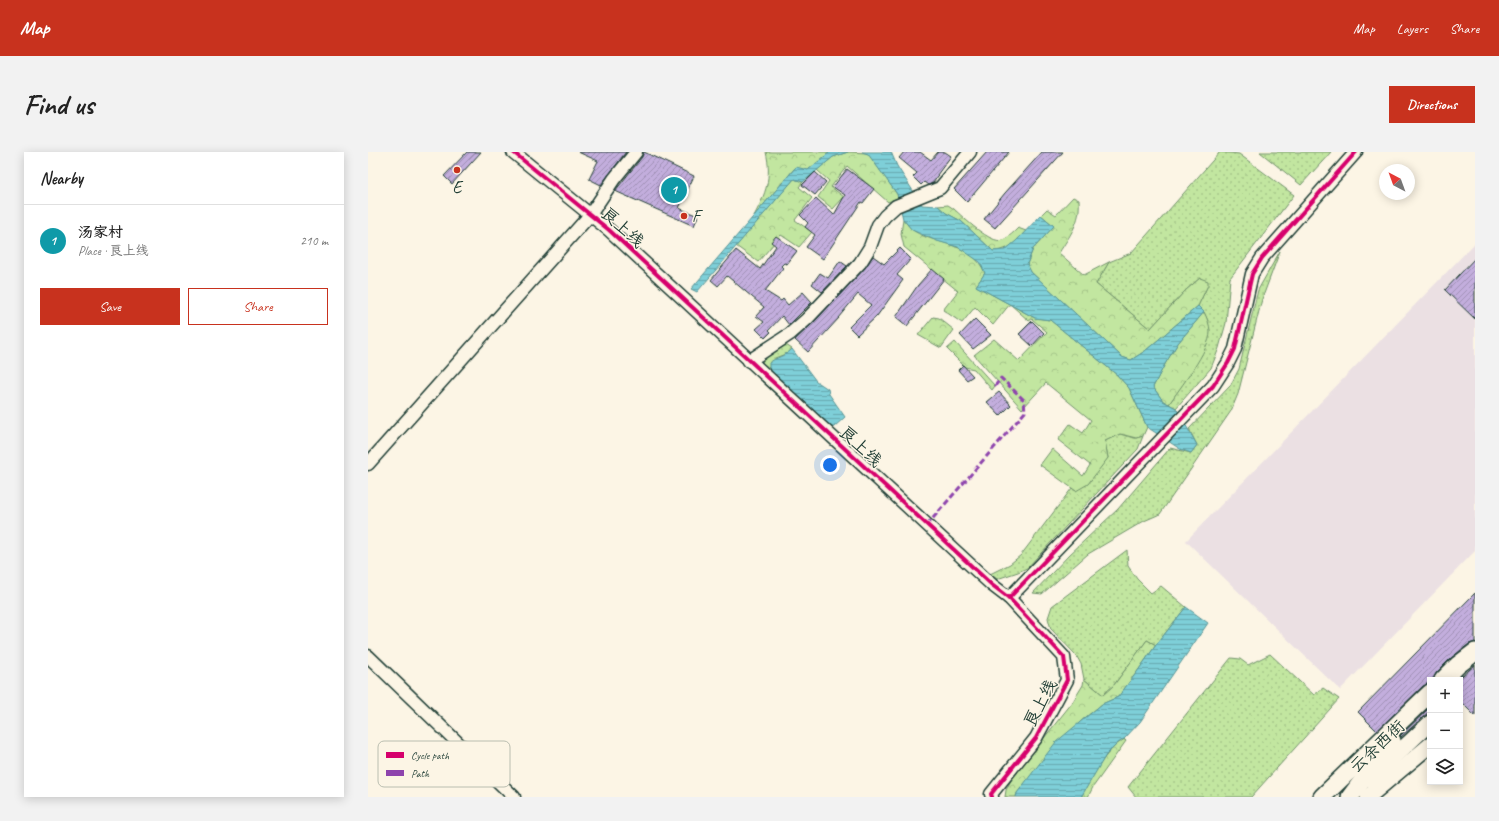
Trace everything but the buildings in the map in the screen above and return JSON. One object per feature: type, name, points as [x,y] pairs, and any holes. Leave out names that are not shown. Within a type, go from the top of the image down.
[{"type":"highway","points":[[1446,677],[1475,652]]},
{"type":"highway","points":[[1322,797],[1427,696]]},
{"type":"highway","points":[[1350,797],[1418,705]]},
{"type":"main road","name":"云余西街","points":[[1350,797],[1427,726]]},
{"type":"main road","name":"云余西街","points":[[1368,797],[1427,748]]},
{"type":"street","name":"良上线","points":[[513,152],[590,214],[992,585],[1009,598],[1064,657],[1067,680],[1036,738],[991,794],[992,797]]},
{"type":"street","points":[[368,464],[590,214],[614,179],[636,152]]},
{"type":"street","points":[[749,361],[790,334],[807,319],[860,263],[870,247],[878,225],[885,216],[896,206],[940,188],[970,152]]},
{"type":"street","points":[[1009,598],[1213,386],[1235,349],[1252,274],[1262,258],[1356,152]]},
{"type":"street","points":[[368,656],[456,741]]},
{"type":"street","points":[[504,787],[514,797]]},
{"type":"shaded area","points":[[1475,243],[1475,551],[1340,690],[1186,541]]},
{"type":"green space","points":[[766,152],[830,152],[808,170],[794,169],[754,216],[767,185],[768,161]]},
{"type":"green space","points":[[848,152],[868,153],[897,194],[898,198],[888,202],[847,166],[831,187],[844,197],[833,209],[818,197],[829,181],[817,170],[833,157]]},
{"type":"green space","points":[[1220,152],[1239,154],[1294,195],[1230,278],[1226,323],[1219,348],[1211,368],[1176,408],[1169,404],[1194,366],[1208,321],[1204,312],[1198,306],[1208,285],[1200,278],[1185,291],[1150,329],[1096,284],[1109,262],[1131,253]]},
{"type":"green space","points":[[1260,152],[1331,152],[1301,185]]},
{"type":"green space","points":[[794,179],[803,182],[799,187],[812,198],[795,220],[812,232],[799,247],[781,235],[758,262],[736,246]]},
{"type":"green space","points":[[1073,197],[1079,200],[1078,215],[1071,234],[1059,253],[1084,275],[1109,262],[1096,284],[1150,329],[1185,291],[1200,278],[1208,281],[1208,285],[1198,306],[1145,351],[1131,360],[1122,357],[1031,272],[1027,264],[1033,249],[1054,226],[1041,215],[1047,209],[1056,215]]},
{"type":"green space","points":[[948,205],[977,229],[998,240],[1003,240],[1018,228],[1026,231],[1008,247],[993,251],[961,221],[946,213],[938,206]]},
{"type":"green space","points":[[903,219],[914,231],[933,240],[963,250],[972,255],[979,263],[985,273],[976,286],[1010,304],[993,325],[975,307],[962,323],[943,310],[958,291],[904,247],[901,234]]},
{"type":"green space","points":[[1280,251],[1262,299],[1238,394],[1231,411],[1160,514],[1144,521],[1088,554],[1042,594],[1033,593],[1069,555],[1118,509],[1170,448],[1191,453],[1197,445],[1189,429],[1230,386],[1239,369],[1258,290]]},
{"type":"green space","points":[[1011,305],[1035,318],[1050,320],[1117,375],[1129,388],[1147,427],[1143,436],[1136,438],[1120,434],[1105,441],[1108,458],[1088,484],[1076,491],[1040,465],[1052,449],[1083,476],[1090,465],[1058,440],[1070,424],[1083,433],[1091,420],[1046,383],[1022,409],[974,355],[994,339],[1019,361],[1047,332],[1032,319],[1029,321]]},
{"type":"green space","points":[[1204,312],[1210,332],[1209,340],[1200,359],[1169,404],[1163,401],[1153,387],[1178,343]]},
{"type":"green space","points":[[933,317],[939,318],[954,330],[941,348],[918,335]]},
{"type":"green space","points":[[955,342],[995,386],[992,390],[974,369],[965,367],[947,349]]},
{"type":"green space","points":[[783,343],[792,349],[788,353],[775,358],[782,384],[761,365],[763,360]]},
{"type":"green space","points":[[1120,434],[1136,438],[1143,436],[1138,449],[1027,568],[997,579],[990,574],[1010,564],[1021,555],[1072,488],[1076,491],[1108,458],[1105,441]]},
{"type":"green space","points":[[1127,550],[1128,566],[1137,579],[1151,593],[1161,586],[1186,607],[1156,645],[1147,640],[1114,685],[1103,695],[1084,679],[1081,664],[1076,655],[1051,629],[1048,618],[1052,606]]},
{"type":"green space","points":[[1147,640],[1156,645],[1118,697],[1102,704],[1081,721],[1017,793],[1016,797],[1005,797],[1006,790],[1012,778],[1072,703],[1083,685],[1084,679],[1103,695],[1114,685]]},
{"type":"green space","points":[[1270,654],[1314,695],[1323,688],[1339,699],[1251,797],[1136,797],[1128,787],[1231,658],[1240,659],[1248,665]]},
{"type":"green space","points":[[1124,739],[1126,741],[1093,787],[1088,797],[1081,797],[1104,758]]},
{"type":"water","points":[[830,152],[848,152],[833,157],[803,182],[794,179],[697,292],[691,289],[796,167],[808,170]]},
{"type":"water","points":[[862,152],[891,152],[897,166],[922,205],[938,206],[946,213],[961,221],[993,251],[1005,250],[1016,241],[1041,215],[1054,226],[1033,249],[1027,264],[1031,272],[1122,357],[1131,360],[1145,351],[1198,306],[1204,312],[1178,343],[1153,387],[1163,401],[1176,408],[1197,445],[1191,453],[1180,449],[1147,427],[1129,388],[1117,375],[1050,320],[1035,318],[976,286],[985,273],[980,262],[958,247],[937,241],[912,230],[903,219],[897,194],[868,154]]},
{"type":"water","points":[[792,349],[816,381],[828,389],[829,394],[845,417],[834,427],[828,427],[782,384],[769,368],[769,363]]},
{"type":"water","points":[[1186,607],[1208,623],[1140,722],[1106,755],[1081,797],[1016,797],[1017,793],[1056,742],[1102,704],[1118,697]]},
{"type":"marked path","points":[[927,525],[1025,412],[1024,400],[1001,378],[995,386]]},
{"type":"cycle path","points":[[513,152],[609,230],[992,585],[1009,598],[1064,657],[1067,680],[1036,738],[991,794],[992,797]]},
{"type":"cycle path","points":[[1009,598],[1213,386],[1235,349],[1252,274],[1262,258],[1356,152]]},
{"type":"place","name":"E","points":[[457,170]]},
{"type":"place","name":"汤家村","points":[[674,190]]},
{"type":"place","name":"F","points":[[684,216]]}]
